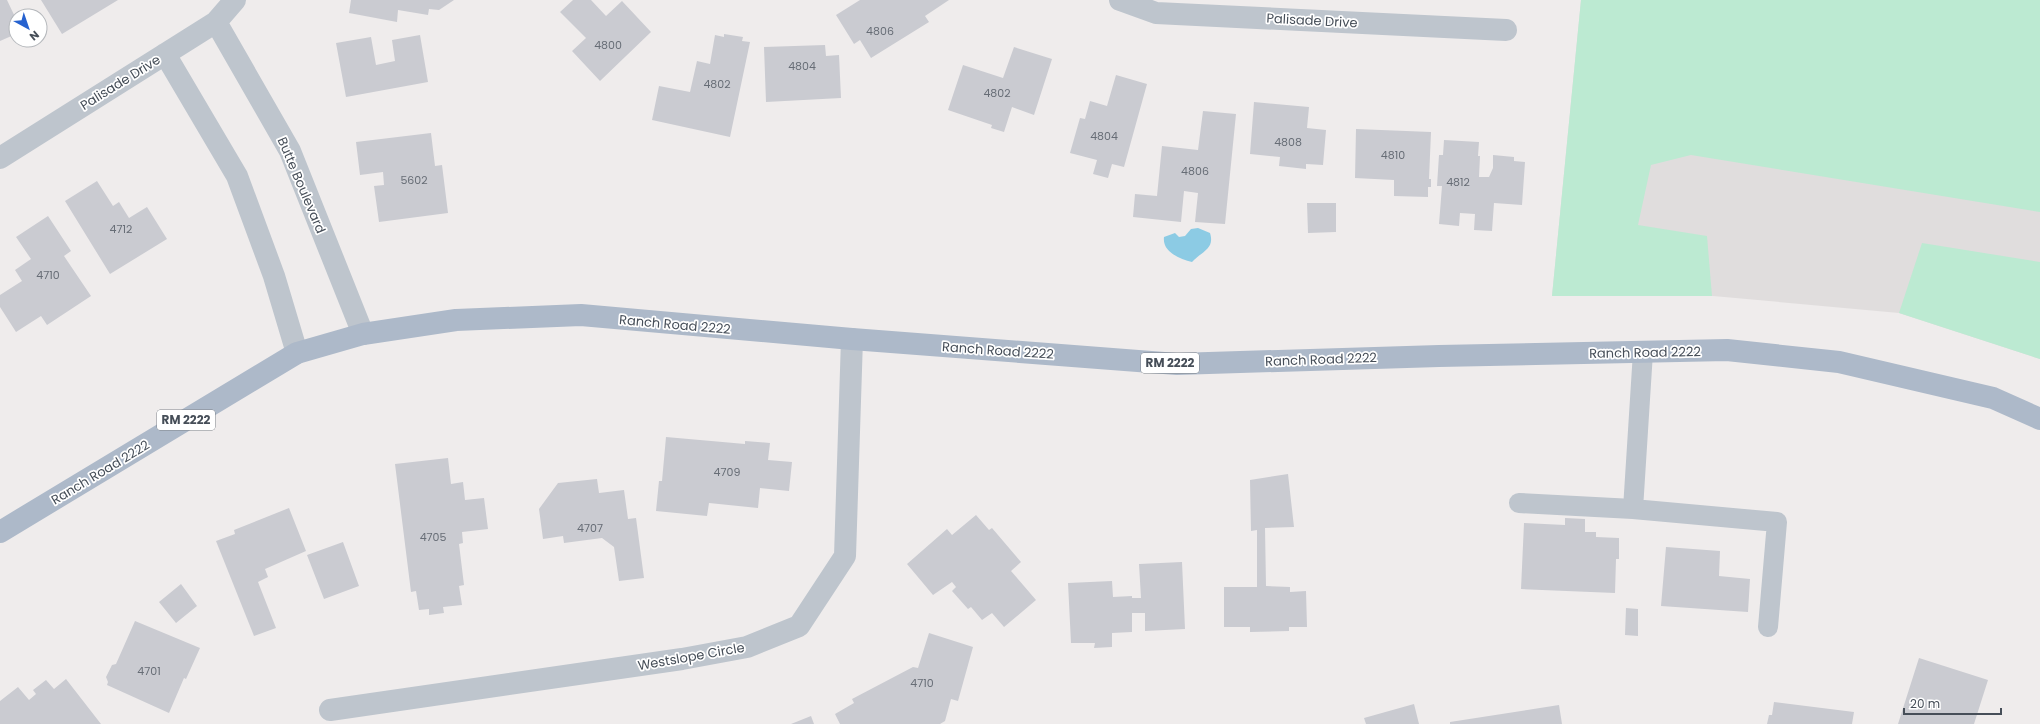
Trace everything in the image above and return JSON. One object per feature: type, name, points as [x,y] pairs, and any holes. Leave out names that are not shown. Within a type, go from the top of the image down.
[{"type":"main road","name":"Ranch Road 2222","points":[[0,532],[297,353],[363,334],[456,320],[581,316],[1177,364],[1727,350],[1839,362],[1993,398],[2040,419]]},
{"type":"street","name":"Palisade Drive","points":[[0,158],[216,22],[235,0]]},
{"type":"street","name":"Palisade Drive","points":[[1120,0],[1156,12],[1506,30]]},
{"type":"street","name":"Butte Boulevard","points":[[216,22],[290,151],[363,334]]},
{"type":"street","points":[[165,54],[237,176],[274,276],[297,353]]},
{"type":"street","name":"Westslope Circle","points":[[330,710],[682,659],[747,647],[799,626],[845,556],[852,339]]},
{"type":"lane","points":[[1633,509],[1643,352]]},
{"type":"lane","points":[[1519,503],[1633,509],[1777,522],[1768,627]]},
{"type":"shaded area","points":[[1581,0],[2040,0],[2040,359],[1899,313],[1713,296],[1552,296]]},
{"type":"green space","points":[[1581,0],[2040,0],[2040,212],[1691,155],[1651,165],[1638,225],[1707,236],[1712,296],[1552,296]]},
{"type":"green space","points":[[1922,243],[2040,262],[2040,359],[1899,313]]},
{"type":"water","points":[[1198,228],[1210,233],[1211,243],[1207,249],[1192,262],[1177,257],[1166,247],[1164,237],[1175,233],[1179,237],[1185,236],[1191,229]]},
{"type":"building","points":[[0,0],[7,0],[11,8],[8,8],[8,38],[0,41]]},
{"type":"building","points":[[41,0],[118,0],[62,34],[48,11],[48,8],[46,8]]},
{"type":"building","points":[[351,0],[454,0],[439,10],[429,9],[428,15],[398,10],[397,22],[349,13]]},
{"type":"building","points":[[573,0],[591,0],[606,16],[622,1],[651,32],[600,81],[572,51],[586,38],[560,12]]},
{"type":"building","points":[[860,0],[949,0],[925,16],[929,22],[871,58],[860,40],[854,44],[836,15]]},
{"type":"building","points":[[724,34],[743,37],[742,41],[750,42],[730,137],[652,120],[659,86],[690,92],[697,61],[710,64],[715,35],[724,37]]},
{"type":"building","points":[[420,35],[428,82],[346,97],[336,43],[371,37],[376,65],[395,61],[392,40]]},
{"type":"building","points":[[825,45],[826,56],[839,55],[841,98],[766,102],[764,47]]},
{"type":"building","points":[[1014,47],[1052,59],[1034,115],[1012,107],[1004,132],[991,128],[992,125],[948,110],[963,65],[1003,78]]},
{"type":"building","points":[[1116,75],[1147,84],[1124,167],[1112,164],[1108,178],[1093,174],[1097,160],[1070,153],[1080,118],[1085,119],[1090,101],[1107,106]]},
{"type":"building","points":[[1254,102],[1309,107],[1307,128],[1326,130],[1323,165],[1306,164],[1306,169],[1279,166],[1280,157],[1250,154]]},
{"type":"building","points":[[1203,111],[1236,114],[1225,224],[1195,222],[1198,193],[1184,191],[1181,222],[1133,217],[1135,194],[1157,196],[1162,146],[1198,150]]},
{"type":"building","points":[[1356,129],[1431,132],[1429,179],[1431,179],[1431,187],[1428,187],[1428,197],[1394,196],[1394,180],[1355,178]]},
{"type":"building","points":[[431,133],[435,166],[442,165],[448,213],[379,222],[374,186],[384,185],[383,172],[360,175],[356,142]]},
{"type":"building","points":[[1444,140],[1479,142],[1479,177],[1489,177],[1493,168],[1493,155],[1514,157],[1514,161],[1525,162],[1522,205],[1494,203],[1492,231],[1474,230],[1475,214],[1460,213],[1459,226],[1439,224],[1442,186],[1437,186],[1439,155],[1443,155]]},
{"type":"building","points":[[97,181],[113,206],[119,202],[129,218],[147,207],[167,239],[110,274],[65,201]]},
{"type":"building","points":[[1307,203],[1336,203],[1336,232],[1308,233]]},
{"type":"building","points":[[48,216],[71,251],[64,256],[91,296],[47,325],[41,316],[16,332],[0,307],[0,295],[22,281],[15,270],[31,259],[16,237]]},
{"type":"building","points":[[666,437],[745,444],[745,441],[770,443],[768,460],[792,462],[789,491],[760,488],[758,508],[709,503],[707,516],[656,511],[659,481],[662,481]]},
{"type":"building","points":[[448,458],[451,484],[463,482],[465,500],[484,498],[488,529],[462,532],[463,543],[459,544],[464,585],[459,586],[462,605],[443,607],[444,613],[429,615],[429,609],[419,610],[416,591],[411,592],[395,464]]},
{"type":"building","points":[[1288,474],[1294,527],[1265,528],[1266,586],[1290,587],[1290,592],[1306,591],[1307,627],[1289,627],[1289,631],[1250,632],[1250,627],[1224,627],[1224,587],[1257,587],[1257,530],[1251,531],[1250,480]]},
{"type":"building","points":[[597,479],[599,493],[624,490],[628,519],[636,518],[644,578],[619,581],[614,547],[602,538],[564,543],[563,536],[543,539],[539,509],[558,483]]},
{"type":"building","points":[[289,508],[306,551],[265,569],[268,577],[258,582],[276,628],[254,636],[216,541],[235,534],[234,530]]},
{"type":"building","points":[[976,515],[989,530],[992,528],[1021,562],[1011,571],[1036,600],[1004,627],[992,613],[982,620],[971,607],[968,609],[952,591],[956,587],[952,582],[933,595],[907,564],[947,529],[952,535]]},
{"type":"building","points":[[1565,518],[1585,519],[1585,532],[1596,532],[1596,537],[1619,538],[1619,559],[1616,559],[1615,593],[1521,589],[1524,523],[1565,525]]},
{"type":"building","points":[[343,542],[359,586],[324,599],[307,555]]},
{"type":"building","points":[[1666,547],[1720,551],[1719,576],[1750,579],[1748,612],[1661,606]]},
{"type":"building","points":[[1182,562],[1185,629],[1145,631],[1145,613],[1132,613],[1132,632],[1112,633],[1112,647],[1094,648],[1095,643],[1071,643],[1068,583],[1112,581],[1113,597],[1132,596],[1132,598],[1141,598],[1139,564]]},
{"type":"building","points":[[181,584],[197,606],[176,623],[159,602]]},
{"type":"building","points":[[1626,608],[1638,609],[1638,636],[1625,635]]},
{"type":"building","points":[[135,621],[200,648],[186,679],[184,678],[169,713],[107,685],[108,682],[106,677],[112,665],[116,664]]},
{"type":"building","points":[[929,633],[973,647],[958,701],[951,699],[945,721],[940,724],[840,724],[835,714],[854,703],[852,699],[913,667],[918,668]]},
{"type":"building","points":[[1919,658],[1988,680],[1974,724],[1898,724]]},
{"type":"building","points":[[66,679],[101,724],[0,724],[0,701],[18,687],[29,700],[36,694],[33,690],[46,680],[54,689]]},
{"type":"building","points":[[1774,702],[1854,712],[1852,724],[1767,724],[1769,715],[1772,715]]},
{"type":"building","points":[[1414,704],[1419,724],[1366,724],[1364,718]]},
{"type":"building","points":[[1559,705],[1562,724],[1450,724],[1450,722]]},
{"type":"building","points":[[811,716],[814,724],[791,724]]}]
